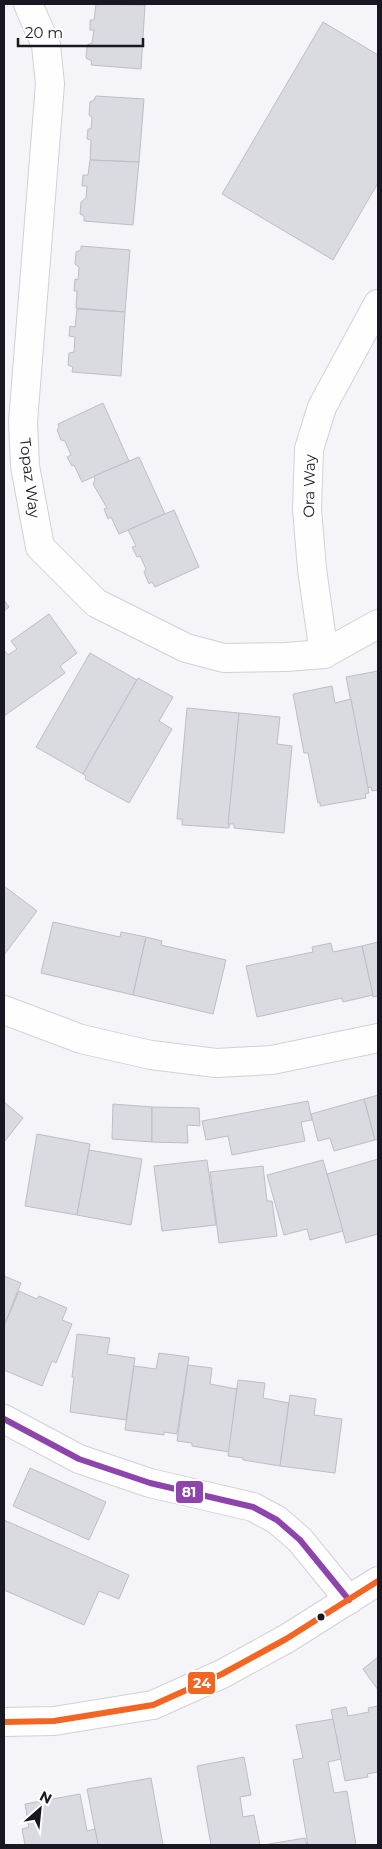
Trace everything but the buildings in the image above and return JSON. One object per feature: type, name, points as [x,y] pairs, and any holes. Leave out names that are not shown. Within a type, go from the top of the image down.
[{"type":"street","name":"Topaz Way","points":[[28,4],[46,45],[50,84],[23,422],[25,466],[40,547],[96,603],[186,648],[224,658],[324,654],[378,624]]},
{"type":"street","name":"Ora Way","points":[[324,654],[312,569],[307,509],[309,449],[322,408],[378,304]]},
{"type":"street","points":[[4,1010],[81,1039],[151,1055],[216,1063],[272,1060],[378,1038]]},
{"type":"street","points":[[4,1419],[78,1459],[150,1483],[254,1508],[277,1520],[300,1540],[349,1600]]},
{"type":"street","points":[[4,1722],[54,1721],[153,1705],[222,1674],[286,1639],[378,1581]]},
{"type":"transit line","name":"81","points":[[4,1419],[79,1459],[150,1483],[253,1507],[277,1520],[300,1540],[349,1600]]},
{"type":"transit line","name":"24","points":[[4,1722],[54,1721],[153,1705],[222,1674],[286,1639],[378,1581]]}]
